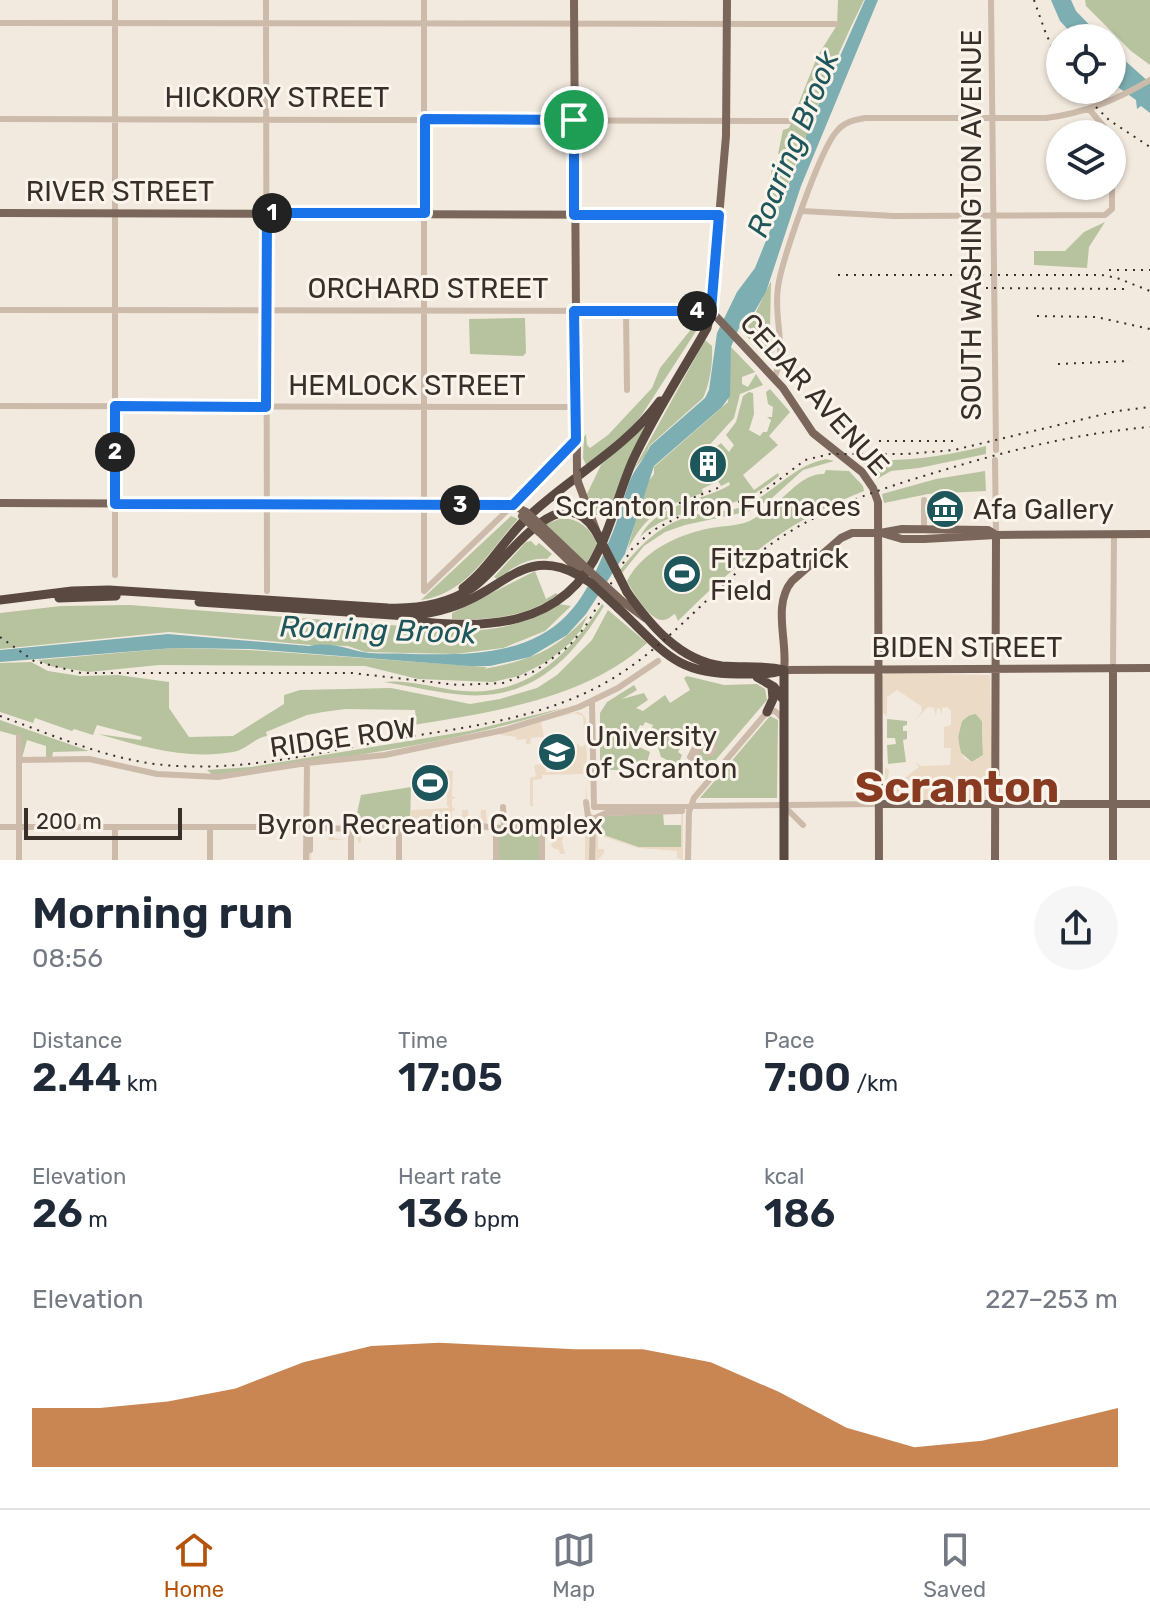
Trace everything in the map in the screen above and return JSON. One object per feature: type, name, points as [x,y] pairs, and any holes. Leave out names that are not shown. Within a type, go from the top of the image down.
[{"type":"highway","points":[[426,606],[471,582],[529,516],[637,429],[664,395],[711,311]]},
{"type":"highway","points":[[370,614],[414,621],[494,625],[536,613],[571,589],[599,550],[636,453],[707,328],[711,311]]},
{"type":"highway","points":[[0,603],[72,591],[109,590],[388,608],[426,606],[451,599],[480,583],[530,530],[548,516],[563,513],[574,514],[587,522],[599,537],[622,601],[668,655],[684,666],[705,673],[770,674],[784,670]]},
{"type":"highway","points":[[0,603],[134,597],[407,616],[437,611],[470,600],[519,571],[537,565],[555,566],[581,571],[591,583],[622,601],[680,650],[700,660],[728,666],[769,666],[784,670]]},
{"type":"highway","points":[[784,670],[784,860]]},
{"type":"highway","points":[[750,674],[771,684],[783,701]]},
{"type":"highway","points":[[767,712],[774,695],[771,684]]},
{"type":"main road","points":[[574,0],[577,478],[599,537]]},
{"type":"main road","name":"CEDAR AVENUE","points":[[727,0],[727,121],[711,311],[774,379],[813,433],[862,472],[878,502],[882,804],[879,860]]},
{"type":"main road","name":"RIVER STREET","points":[[0,213],[719,215]]},
{"type":"main road","points":[[513,505],[576,440]]},
{"type":"main road","points":[[0,503],[513,505],[581,571],[622,601]]},
{"type":"main road","points":[[784,670],[783,599],[792,581],[844,536],[856,532],[880,533],[902,529],[976,529],[988,530],[996,535],[1150,534]]},
{"type":"main road","points":[[995,860],[996,535]]},
{"type":"main road","points":[[769,666],[780,656],[783,644]]},
{"type":"main road","points":[[1113,668],[1113,860]]},
{"type":"main road","name":"BIDEN STREET","points":[[784,670],[1150,668]]},
{"type":"main road","points":[[882,804],[1150,804]]},
{"type":"street","points":[[115,0],[115,575]]},
{"type":"street","points":[[266,0],[267,591]]},
{"type":"street","points":[[424,0],[424,591],[513,505]]},
{"type":"street","name":"SOUTH WASHINGTON AVENUE","points":[[991,0],[995,117],[993,372],[996,450]]},
{"type":"street","points":[[0,23],[835,24]]},
{"type":"street","points":[[774,379],[781,356],[778,288],[802,211],[831,140],[845,124],[865,118],[1046,118],[1089,109],[1121,97],[1150,80]]},
{"type":"street","points":[[1089,109],[1098,120]]},
{"type":"street","name":"HICKORY STREET","points":[[0,119],[793,121]]},
{"type":"street","points":[[802,211],[894,216],[1105,215],[1112,209],[1112,200]]},
{"type":"street","name":"ORCHARD STREET","points":[[0,310],[711,311]]},
{"type":"street","points":[[626,311],[627,390]]},
{"type":"street","name":"HEMLOCK STREET","points":[[0,406],[575,407]]},
{"type":"street","name":"SOUTH WASHINGTON AVENUE","points":[[995,460],[996,535]]},
{"type":"street","points":[[924,500],[924,528]]},
{"type":"street","points":[[1113,668],[1114,534]]},
{"type":"street","name":"RIDGE ROW","points":[[19,760],[85,759],[157,774],[204,777],[345,761],[504,730],[592,702],[658,661]]},
{"type":"street","points":[[592,702],[594,807],[690,805],[786,808],[882,804]]},
{"type":"street","points":[[688,860],[690,805],[767,712],[775,711],[783,720]]},
{"type":"street","points":[[19,737],[19,860]]},
{"type":"street","points":[[713,745],[714,750],[710,754],[703,747],[696,752],[696,758],[704,763],[690,757],[695,747],[713,745]]},
{"type":"street","points":[[307,763],[308,860]]},
{"type":"street","points":[[586,802],[588,816],[593,822],[592,860]]},
{"type":"street","points":[[496,860],[503,807]]},
{"type":"street","points":[[786,808],[803,825]]},
{"type":"street","points":[[0,827],[351,829],[399,826],[420,829],[465,824],[500,828],[542,825],[562,829],[593,822],[606,813],[682,811]]},
{"type":"street","points":[[542,825],[542,860]]},
{"type":"street","points":[[399,826],[399,860]]},
{"type":"street","points":[[115,827],[115,860]]},
{"type":"street","points":[[210,827],[210,860]]},
{"type":"street","points":[[342,860],[350,860],[351,829]]},
{"type":"green space","points":[[838,0],[864,0],[828,78],[777,213],[769,209],[772,162],[781,161],[781,154],[778,154],[783,130],[789,128],[817,57],[837,25]]},
{"type":"green space","points":[[1085,0],[1150,0],[1150,65],[1126,46],[1126,24],[1104,24],[1086,6]]},
{"type":"green space","points":[[1105,222],[1089,247],[1087,268],[1034,265],[1034,251],[1065,251],[1084,232]]},
{"type":"green space","points":[[771,281],[770,328],[774,352],[766,357],[739,328],[756,312]]},
{"type":"green space","points":[[701,316],[702,322],[641,416],[623,437],[586,465],[583,458],[586,434],[590,448],[608,435],[652,388],[660,368]]},
{"type":"green space","points":[[525,318],[526,353],[523,356],[470,354],[469,319]]},
{"type":"green space","points":[[705,340],[712,346],[712,359],[703,398],[649,446],[646,455],[634,469]]},
{"type":"green space","points":[[731,347],[755,372],[742,377],[742,384],[748,387],[756,374],[763,385],[740,394],[734,418],[704,451],[705,456],[721,443],[729,452],[734,445],[726,435],[736,422],[743,396],[749,392],[753,393],[754,414],[749,430],[760,436],[767,432],[771,420],[767,417],[772,417],[773,407],[768,404],[766,392],[770,389],[790,412],[769,436],[778,445],[743,475],[754,490],[778,473],[779,476],[746,498],[675,516],[640,537],[657,517],[668,510],[730,485],[729,482],[721,486],[718,481],[702,489],[703,493],[677,502],[649,519],[627,551],[654,467],[728,402]]},
{"type":"green space","points":[[649,420],[626,465],[609,514],[595,515],[586,496],[601,465]]},
{"type":"green space","points":[[986,446],[986,454],[891,471],[877,479],[861,459],[924,458]]},
{"type":"green space","points":[[826,459],[834,461],[803,470],[772,498],[750,511],[665,532],[644,546],[622,573],[620,570],[647,541],[667,526],[691,516],[747,505],[804,467]]},
{"type":"green space","points":[[826,470],[849,471],[864,491],[811,516],[764,546],[721,580],[678,621],[675,614],[663,620],[653,616],[633,592],[627,581],[633,571],[660,547],[694,532],[749,521],[802,481],[824,474]]},
{"type":"green space","points":[[985,471],[986,491],[928,494],[884,503],[882,494],[936,479]]},
{"type":"green space","points":[[511,516],[518,519],[476,569],[451,589],[421,600]]},
{"type":"green space","points":[[562,518],[579,522],[594,538],[597,544],[586,565],[546,524]]},
{"type":"green space","points":[[531,541],[536,546],[539,543],[552,554],[547,559],[520,564],[497,579],[494,577],[526,542]]},
{"type":"green space","points":[[535,571],[546,599],[556,593],[558,595],[533,608],[507,616],[452,619],[452,613]]},
{"type":"green space","points":[[559,604],[571,606],[545,631],[503,648],[455,654],[365,652],[348,646],[169,632],[0,649],[0,613],[61,606],[130,605],[468,631],[515,624]]},
{"type":"green space","points":[[602,604],[604,606],[592,625],[564,659],[530,683],[510,691],[465,695],[384,682],[463,691],[508,687],[527,679],[561,655]]},
{"type":"green space","points":[[608,610],[647,643],[592,680],[560,693],[460,717],[394,728],[394,722],[416,719],[415,710],[345,709],[323,712],[307,715],[266,732],[267,736],[238,751],[199,754],[149,748],[98,734],[141,740],[142,737],[97,725],[93,735],[35,718],[33,723],[0,712],[0,663],[31,662],[48,671],[80,676],[118,675],[169,682],[169,708],[189,737],[233,736],[284,704],[284,695],[300,690],[391,688],[470,704],[500,699],[537,688],[557,675],[592,640]]},
{"type":"green space","points":[[588,615],[569,644],[548,661],[519,676],[493,682],[418,679],[365,666],[159,665],[89,672],[50,666],[38,660],[174,648],[250,650],[487,667],[484,669],[516,662],[541,652],[564,638]]},
{"type":"green space","points":[[687,676],[724,685],[757,684],[765,689],[767,700],[701,777],[661,757],[652,736],[653,725],[645,722],[643,726],[640,725],[635,745],[650,752],[647,762],[632,770],[600,770],[600,713],[607,702],[634,685],[637,690],[622,699],[644,693],[648,700],[636,708],[643,711],[665,695],[670,703],[690,690],[684,678]],"holes":[[[714,733],[715,745],[709,754],[703,747],[696,758],[704,764],[698,775],[678,765],[682,755],[678,752],[685,739],[691,740],[691,735]]]},
{"type":"green space","points":[[563,708],[477,732],[390,750],[215,777],[207,770],[251,767],[469,731]]},
{"type":"green space","points":[[976,714],[982,721],[983,755],[972,762],[961,753],[958,734],[965,718]]},
{"type":"green space","points":[[770,716],[778,720],[777,798],[700,798]]},
{"type":"green space","points":[[887,719],[907,721],[907,725],[903,726],[903,731],[907,731],[907,739],[903,740],[906,762],[888,764],[887,745],[896,744],[895,738],[887,738]]},
{"type":"green space","points":[[0,720],[89,751],[53,752],[52,758],[46,758],[46,746],[27,740],[22,758],[22,737],[0,731]]},
{"type":"green space","points":[[411,787],[410,826],[404,825],[399,816],[394,823],[354,827],[361,795]]},
{"type":"green space","points":[[663,813],[664,825],[681,825],[681,848],[638,847],[598,833],[599,821],[605,816]]},
{"type":"green space","points":[[539,827],[540,860],[499,860],[499,831]]},
{"type":"shaded area","points":[[886,673],[990,675],[992,761],[989,801],[884,801],[885,767],[889,770],[888,779],[895,785],[919,767],[915,762],[921,766],[950,765],[951,748],[944,748],[944,727],[951,725],[951,711],[947,707],[942,708],[942,716],[937,708],[936,716],[934,708],[928,707],[915,720],[922,711],[921,706],[897,690],[887,697],[887,716],[883,713],[882,676]],"holes":[[[976,714],[982,721],[983,755],[973,762],[961,753],[958,738],[962,721]]]},
{"type":"shaded area","points":[[579,712],[583,714],[586,719],[587,778],[584,774],[542,775],[542,779],[533,780],[533,806],[530,806],[530,778],[536,776],[534,765],[545,764],[546,772],[557,772],[577,749],[577,743],[581,747],[585,745],[583,716],[574,713],[541,722],[544,737],[531,738],[530,744],[526,744],[526,739],[516,740],[516,737],[501,733],[568,713]]},
{"type":"shaded area","points":[[447,770],[453,771],[452,796],[456,798],[452,799],[452,807],[456,810],[452,811],[452,822],[462,821],[462,810],[468,810],[469,822],[480,823],[481,810],[486,810],[487,824],[501,826],[501,805],[506,805],[506,825],[528,821],[564,825],[584,822],[587,782],[587,802],[595,816],[683,810],[683,860],[677,858],[677,851],[638,848],[598,835],[598,849],[604,849],[604,853],[598,860],[585,860],[585,833],[576,829],[564,834],[565,854],[560,854],[551,845],[560,834],[539,827],[498,832],[461,827],[425,832],[380,828],[361,832],[361,843],[358,842],[358,832],[353,831],[352,860],[348,860],[349,831],[331,831],[334,838],[345,840],[329,840],[327,831],[312,831],[309,860],[308,826],[326,826],[327,819],[330,826],[394,823],[399,816],[404,825],[409,825],[411,810],[449,808]],"holes":[[[681,812],[681,847],[638,847],[598,833],[599,821],[605,816]]]},
{"type":"water","points":[[865,0],[878,0],[801,186],[766,292],[755,311],[739,328],[731,347],[730,396],[722,407],[654,466],[625,554],[586,614],[567,635],[530,657],[490,666],[250,649],[174,648],[0,662],[0,650],[168,634],[309,646],[333,645],[369,653],[474,653],[515,646],[551,628],[574,607],[591,580],[612,534],[631,478],[650,446],[705,398],[709,390],[717,333],[737,292],[755,268],[809,126]]},
{"type":"water","points":[[1051,0],[1071,0],[1076,11],[1089,24],[1063,24]]},
{"type":"water","points":[[1126,62],[1150,83],[1150,113],[1141,106],[1137,109],[1136,100],[1126,93]]},
{"type":"railway","points":[[1034,0],[1046,34]]},
{"type":"railway","points":[[1093,104],[1109,120],[1150,147]]},
{"type":"railway","points":[[1109,270],[1150,270]]},
{"type":"railway","points":[[838,275],[1102,275],[1150,291]]},
{"type":"railway","points":[[986,288],[1126,289]]},
{"type":"railway","points":[[1037,316],[1096,317],[1150,329]]},
{"type":"railway","points":[[1058,364],[1130,361]]},
{"type":"railway","points":[[0,637],[34,661],[81,673],[352,673],[458,685],[503,683],[535,671],[569,646],[585,627],[631,550],[652,531],[688,512],[748,500],[805,460],[830,454],[907,454],[954,450],[1117,411],[1150,407]]},
{"type":"railway","points":[[0,716],[115,756],[185,766],[246,764],[306,756],[503,720],[580,695],[627,669],[669,636],[767,547],[828,511],[892,486],[989,457],[1069,438],[1150,427]]},
{"type":"railway","points":[[879,441],[955,441]]},
{"type":"railway","points":[[664,509],[723,486]]},
{"type":"place","name":"Scranton Iron Furnaces","points":[[708,464]]},
{"type":"place","name":"Afa Gallery","points":[[945,509]]},
{"type":"place","name":"Fitzpatrick Field","points":[[682,574]]},
{"type":"place","name":"University of Scranton","points":[[557,752]]},
{"type":"place","name":"Byron Recreation Complex","points":[[430,783]]},
{"type":"district","name":"Scranton","points":[[957,787]]},
{"type":"route","points":[[425,119],[574,120],[574,215],[719,215],[711,311],[574,311],[576,440],[513,505],[115,504],[115,406],[266,407],[267,213],[425,213],[425,119]]},
{"type":"water label","name":"Roaring Brook","points":[[793,144]]},
{"type":"water label","name":"Roaring Brook","points":[[378,630]]}]
